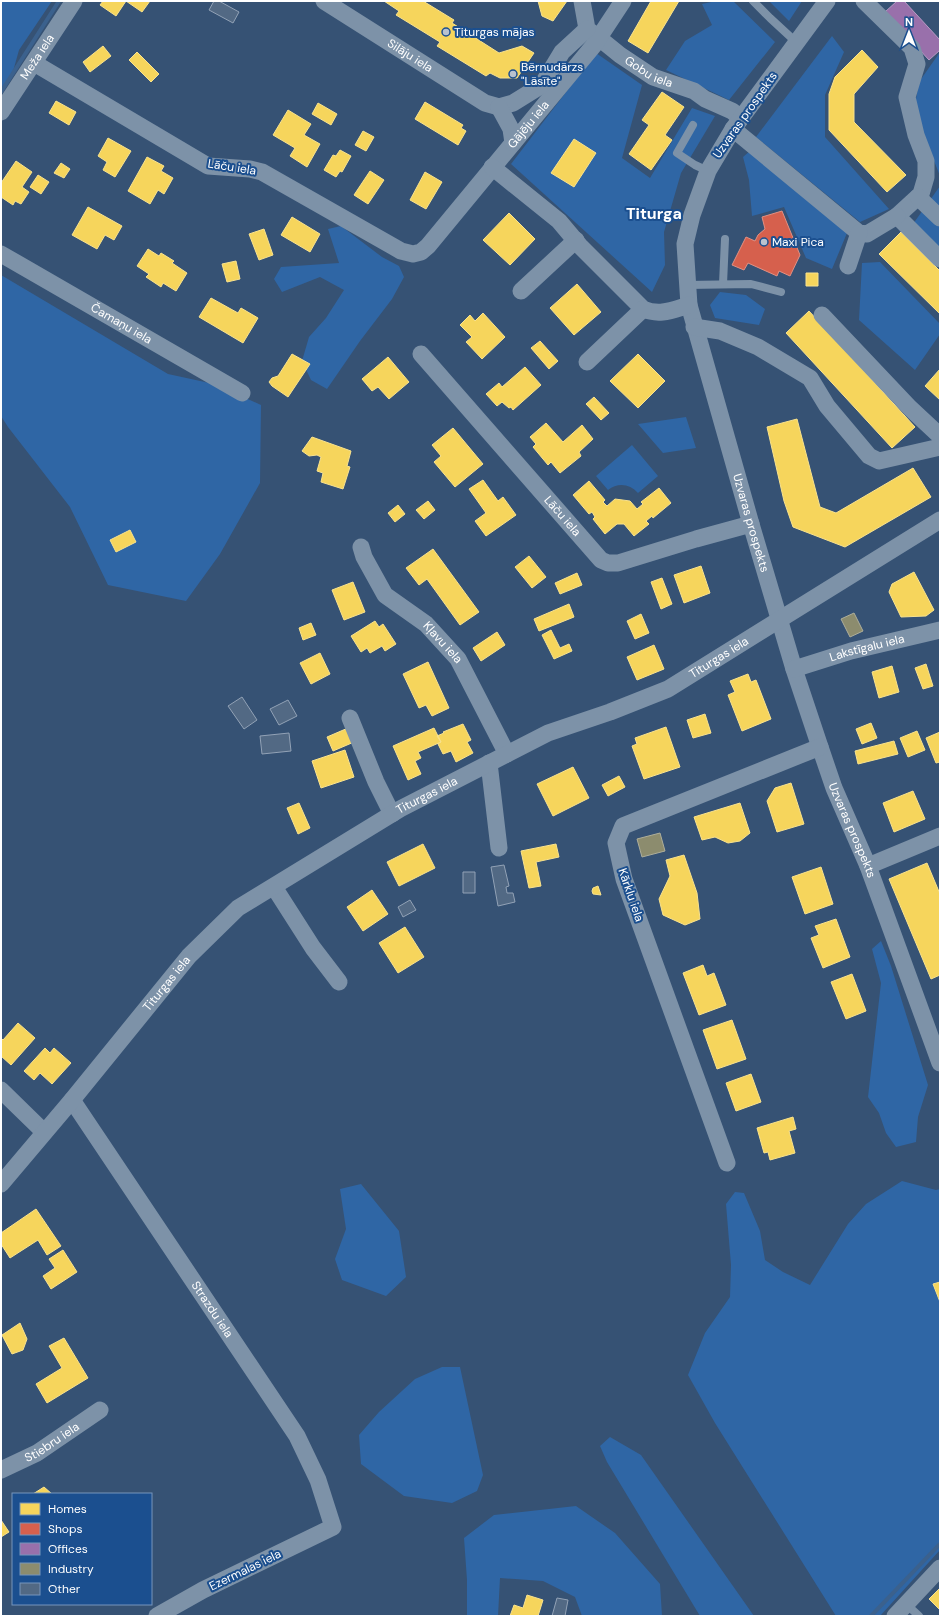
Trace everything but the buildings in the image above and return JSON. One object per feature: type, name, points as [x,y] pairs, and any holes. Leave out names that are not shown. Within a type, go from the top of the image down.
[{"type":"street","name":"Meža iela","points":[[1,112],[74,1]]},
{"type":"street","name":"Silāju iela","points":[[324,1],[485,103],[499,107]]},
{"type":"street","points":[[513,143],[511,129],[499,107],[513,103],[542,85],[562,52],[593,33],[582,1]]},
{"type":"street","name":"Gājēju iela","points":[[413,254],[420,252],[428,246],[445,226],[513,143],[593,33],[623,1]]},
{"type":"street","name":"Uzvaras prospekts","points":[[827,1],[737,124],[708,171],[692,215],[685,244],[689,304],[694,327],[794,669],[834,788],[868,866],[940,1063]]},
{"type":"street","points":[[848,266],[859,233],[867,234],[897,216],[921,194],[926,177],[926,161],[916,135],[907,96],[917,64],[912,48],[864,1]]},
{"type":"street","name":"Gobu iela","points":[[593,33],[620,55],[653,77],[694,91],[705,99],[732,111],[737,124],[859,233]]},
{"type":"street","name":"Lāču iela","points":[[34,62],[208,166],[250,168],[262,172],[401,251],[413,254]]},
{"type":"street","points":[[492,167],[559,221],[643,309],[652,313],[670,310],[689,304]]},
{"type":"street","points":[[918,197],[940,218]]},
{"type":"street","points":[[897,216],[940,259]]},
{"type":"street","points":[[521,291],[576,240]]},
{"type":"street","name":"Čamaņu iela","points":[[1,254],[242,393]]},
{"type":"street","points":[[586,362],[643,309]]},
{"type":"street","points":[[822,315],[910,408],[940,436]]},
{"type":"street","points":[[694,327],[720,331],[758,347],[810,378],[827,406],[870,456],[878,461],[940,447]]},
{"type":"street","name":"Lāču iela","points":[[421,354],[604,562],[608,564],[618,563],[751,524]]},
{"type":"street","name":"Titurgas iela","points":[[1,1184],[72,1100],[188,956],[238,908],[392,814],[506,754],[548,733],[610,712],[668,689],[940,520]]},
{"type":"street","name":"Kļavu iela","points":[[361,547],[364,557],[385,595],[426,624],[458,659],[506,754]]},
{"type":"street","name":"Lakstīgalu iela","points":[[794,669],[851,651],[940,630]]},
{"type":"street","points":[[350,718],[376,782],[392,814]]},
{"type":"street","name":"Kārklu iela","points":[[727,1163],[624,879],[616,843],[623,826],[820,747]]},
{"type":"street","points":[[489,764],[499,848]]},
{"type":"street","points":[[868,866],[940,836]]},
{"type":"street","points":[[274,887],[313,948],[339,982]]},
{"type":"street","points":[[1,1090],[44,1132]]},
{"type":"street","name":"Strazdu iela","points":[[72,1100],[297,1436],[318,1480],[333,1527]]},
{"type":"street","name":"Stiebru iela","points":[[1,1470],[37,1453],[100,1410]]},
{"type":"street","name":"Ezermalas iela","points":[[157,1616],[203,1590],[333,1527]]},
{"type":"street","points":[[895,1616],[940,1568]]},
{"type":"lane","points":[[753,1],[796,42]]},
{"type":"lane","points":[[693,125],[677,153],[695,165],[708,171]]},
{"type":"lane","points":[[723,284],[725,239]]},
{"type":"lane","points":[[687,285],[751,284],[781,292]]},
{"type":"lane","points":[[906,1604],[919,1616]]},
{"type":"shaded area","points":[[1,1],[52,1],[19,50],[12,75],[1,91]]},
{"type":"shaded area","points":[[716,1],[733,1],[775,42],[729,100],[666,70],[685,41],[712,25],[702,4]]},
{"type":"shaded area","points":[[769,1],[802,1],[789,21]]},
{"type":"shaded area","points":[[832,36],[844,52],[825,95],[825,137],[889,209],[860,222],[756,137]]},
{"type":"shaded area","points":[[940,52],[940,176],[914,110],[919,82]]},
{"type":"shaded area","points":[[596,53],[642,85],[622,158],[650,178],[692,108],[715,116],[681,173],[664,232],[665,265],[652,292],[511,164]]},
{"type":"shaded area","points":[[750,151],[847,233],[832,269],[806,258],[784,207],[752,216],[749,180],[743,157]]},
{"type":"shaded area","points":[[940,186],[940,250],[913,224]]},
{"type":"shaded area","points":[[341,226],[382,257],[399,266],[404,277],[392,299],[360,341],[327,389],[311,380],[302,361],[309,337],[326,318],[344,290],[320,277],[282,292],[274,279],[281,267],[339,263],[328,229]]},
{"type":"shaded area","points":[[880,262],[940,324],[940,334],[915,370],[859,320],[862,263]]},
{"type":"shaded area","points":[[1,275],[168,374],[214,384],[261,405],[260,483],[220,554],[186,601],[108,585],[70,507],[1,416]]},
{"type":"shaded area","points":[[720,292],[746,295],[765,309],[759,325],[715,318],[710,305]]},
{"type":"shaded area","points":[[686,417],[696,448],[663,453],[638,424]]},
{"type":"shaded area","points":[[632,445],[658,476],[638,493],[624,485],[612,487],[608,490],[596,476]]},
{"type":"shaded area","points":[[881,941],[891,966],[928,1085],[918,1117],[916,1142],[896,1147],[886,1133],[879,1113],[868,1097],[881,983],[872,949]]},
{"type":"shaded area","points":[[902,1181],[936,1190],[940,1189],[940,1550],[880,1616],[836,1616],[715,1423],[688,1375],[705,1333],[730,1297],[731,1265],[726,1204],[735,1192],[744,1193],[760,1231],[765,1260],[783,1272],[810,1285],[848,1224],[866,1204]]},
{"type":"shaded area","points":[[361,1184],[399,1231],[406,1277],[386,1296],[342,1280],[335,1259],[346,1229],[340,1189]]},
{"type":"shaded area","points":[[442,1367],[460,1367],[483,1475],[477,1491],[452,1503],[404,1496],[361,1464],[359,1435],[379,1412],[415,1379]]},
{"type":"shaded area","points":[[610,1437],[641,1455],[754,1616],[700,1616],[607,1462],[600,1446]]},
{"type":"shaded area","points":[[576,1506],[615,1533],[660,1584],[662,1616],[582,1616],[575,1597],[543,1581],[500,1578],[498,1616],[467,1616],[467,1580],[464,1538],[494,1515]]},
{"type":"waterway","points":[[1,92],[59,1]]},
{"type":"waterway","points":[[871,1616],[940,1544]]},
{"type":"place","name":"Titurgas mājas","points":[[446,32]]},
{"type":"place","name":"Bērnudārzs \"Lāsīte\"","points":[[513,74]]},
{"type":"place","name":"Maxi Pica","points":[[764,242]]},
{"type":"district","name":"Titurga","points":[[654,213]]}]
